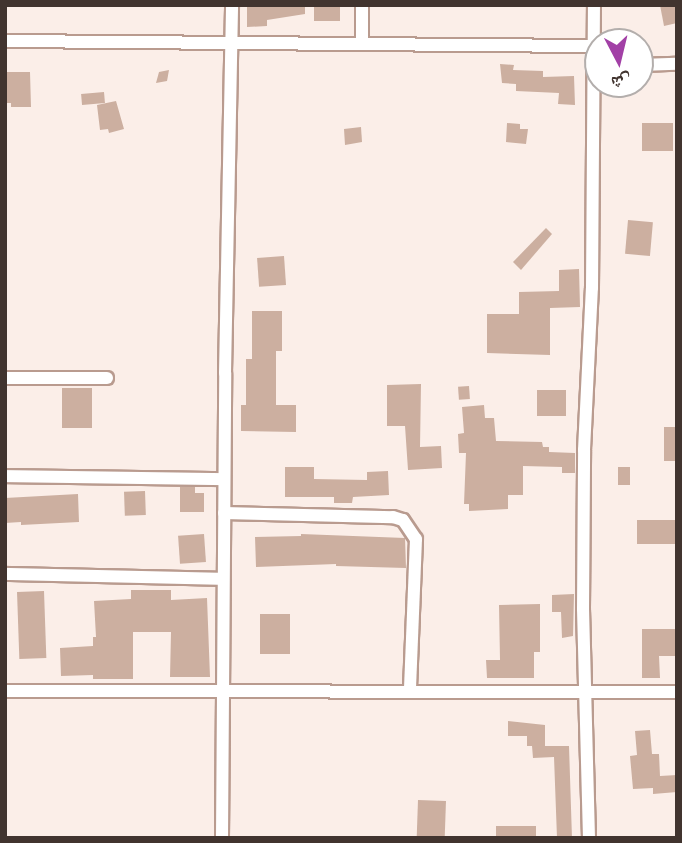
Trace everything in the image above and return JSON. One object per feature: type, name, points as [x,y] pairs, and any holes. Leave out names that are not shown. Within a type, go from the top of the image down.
[{"type":"street","points":[[222,838],[224,479],[232,5]]},
{"type":"street","points":[[362,5],[362,43]]},
{"type":"street","points":[[594,5],[594,28]]},
{"type":"street","points":[[5,41],[584,46]]},
{"type":"street","points":[[654,65],[677,64]]},
{"type":"street","points":[[589,838],[584,450],[592,288],[595,98]]},
{"type":"street","points":[[5,378],[107,378]]},
{"type":"street","points":[[5,476],[224,479]]},
{"type":"street","points":[[224,513],[393,517],[403,520],[416,539],[410,691]]},
{"type":"street","points":[[5,574],[223,579]]},
{"type":"street","points":[[5,691],[677,692]]},
{"type":"building","points":[[247,5],[305,5],[305,14],[267,20],[267,26],[247,27]]},
{"type":"building","points":[[314,5],[340,5],[340,21],[314,21]]},
{"type":"building","points":[[660,5],[677,5],[677,23],[664,26]]},
{"type":"building","points":[[500,64],[514,65],[513,70],[543,71],[543,77],[574,76],[575,105],[558,104],[559,93],[516,91],[516,84],[502,83]]},
{"type":"building","points":[[169,70],[167,81],[156,83],[159,72]]},
{"type":"building","points":[[5,72],[30,72],[31,107],[11,107],[11,103],[5,103]]},
{"type":"building","points":[[104,92],[105,103],[82,105],[81,94]]},
{"type":"building","points":[[116,101],[124,129],[109,133],[108,129],[100,130],[97,105]]},
{"type":"building","points":[[507,123],[520,124],[520,129],[528,129],[526,144],[506,142]]},
{"type":"building","points":[[642,123],[673,123],[673,151],[642,151]]},
{"type":"building","points":[[361,127],[362,142],[345,145],[344,129]]},
{"type":"building","points":[[628,220],[653,222],[650,256],[625,254]]},
{"type":"building","points":[[546,228],[552,234],[521,270],[513,262]]},
{"type":"building","points":[[284,256],[286,285],[259,287],[257,258]]},
{"type":"building","points":[[579,269],[580,307],[550,308],[550,355],[487,353],[487,314],[519,314],[519,292],[559,291],[559,270]]},
{"type":"building","points":[[252,311],[282,311],[282,351],[276,351],[276,405],[296,405],[296,432],[241,431],[241,405],[246,405],[246,359],[252,359]]},
{"type":"building","points":[[421,384],[420,447],[441,446],[442,468],[408,470],[405,426],[387,426],[387,385]]},
{"type":"building","points":[[469,386],[470,399],[459,400],[458,387]]},
{"type":"building","points":[[62,388],[92,388],[92,428],[62,428]]},
{"type":"building","points":[[537,390],[566,390],[566,416],[537,416]]},
{"type":"building","points":[[484,405],[485,418],[494,418],[496,441],[542,442],[543,447],[549,447],[549,452],[575,453],[575,473],[562,473],[562,467],[523,466],[523,495],[508,495],[508,509],[469,511],[469,504],[464,504],[466,453],[459,453],[458,434],[464,433],[462,407]]},
{"type":"building","points":[[664,427],[677,427],[677,461],[664,461]]},
{"type":"building","points":[[285,467],[314,467],[314,479],[367,480],[367,472],[388,471],[389,495],[353,497],[352,503],[334,503],[334,497],[285,497]]},
{"type":"building","points":[[618,467],[630,467],[630,485],[618,485]]},
{"type":"building","points":[[180,487],[195,487],[195,493],[204,493],[204,512],[180,512]]},
{"type":"building","points":[[145,491],[146,515],[125,516],[124,492]]},
{"type":"building","points":[[78,494],[79,522],[21,525],[21,522],[5,523],[5,498]]},
{"type":"building","points":[[637,520],[677,520],[677,544],[637,544]]},
{"type":"building","points":[[204,534],[206,562],[180,564],[178,536]]},
{"type":"building","points":[[301,534],[405,538],[406,568],[336,564],[256,567],[255,537]]},
{"type":"building","points":[[131,590],[171,590],[171,600],[207,598],[210,677],[170,677],[171,632],[133,632],[133,679],[93,679],[93,675],[61,676],[60,648],[93,646],[93,637],[96,637],[94,601],[131,599]]},
{"type":"building","points":[[44,591],[46,658],[19,659],[17,592]]},
{"type":"building","points":[[574,594],[573,636],[562,638],[561,612],[552,612],[552,595]]},
{"type":"building","points":[[540,604],[540,652],[534,652],[534,678],[487,678],[486,660],[500,660],[499,605]]},
{"type":"building","points":[[260,614],[290,614],[290,654],[260,654]]},
{"type":"building","points":[[642,629],[677,629],[676,656],[659,656],[660,678],[642,678]]},
{"type":"building","points":[[508,721],[545,725],[545,746],[569,746],[572,838],[557,838],[554,757],[533,758],[532,746],[527,746],[527,736],[508,736]]},
{"type":"building","points":[[650,730],[652,754],[659,754],[660,776],[677,775],[677,792],[653,794],[653,788],[633,789],[630,756],[637,755],[635,731]]},
{"type":"building","points":[[418,800],[446,801],[445,838],[417,838]]},
{"type":"building","points":[[496,826],[536,826],[536,838],[496,838]]}]
